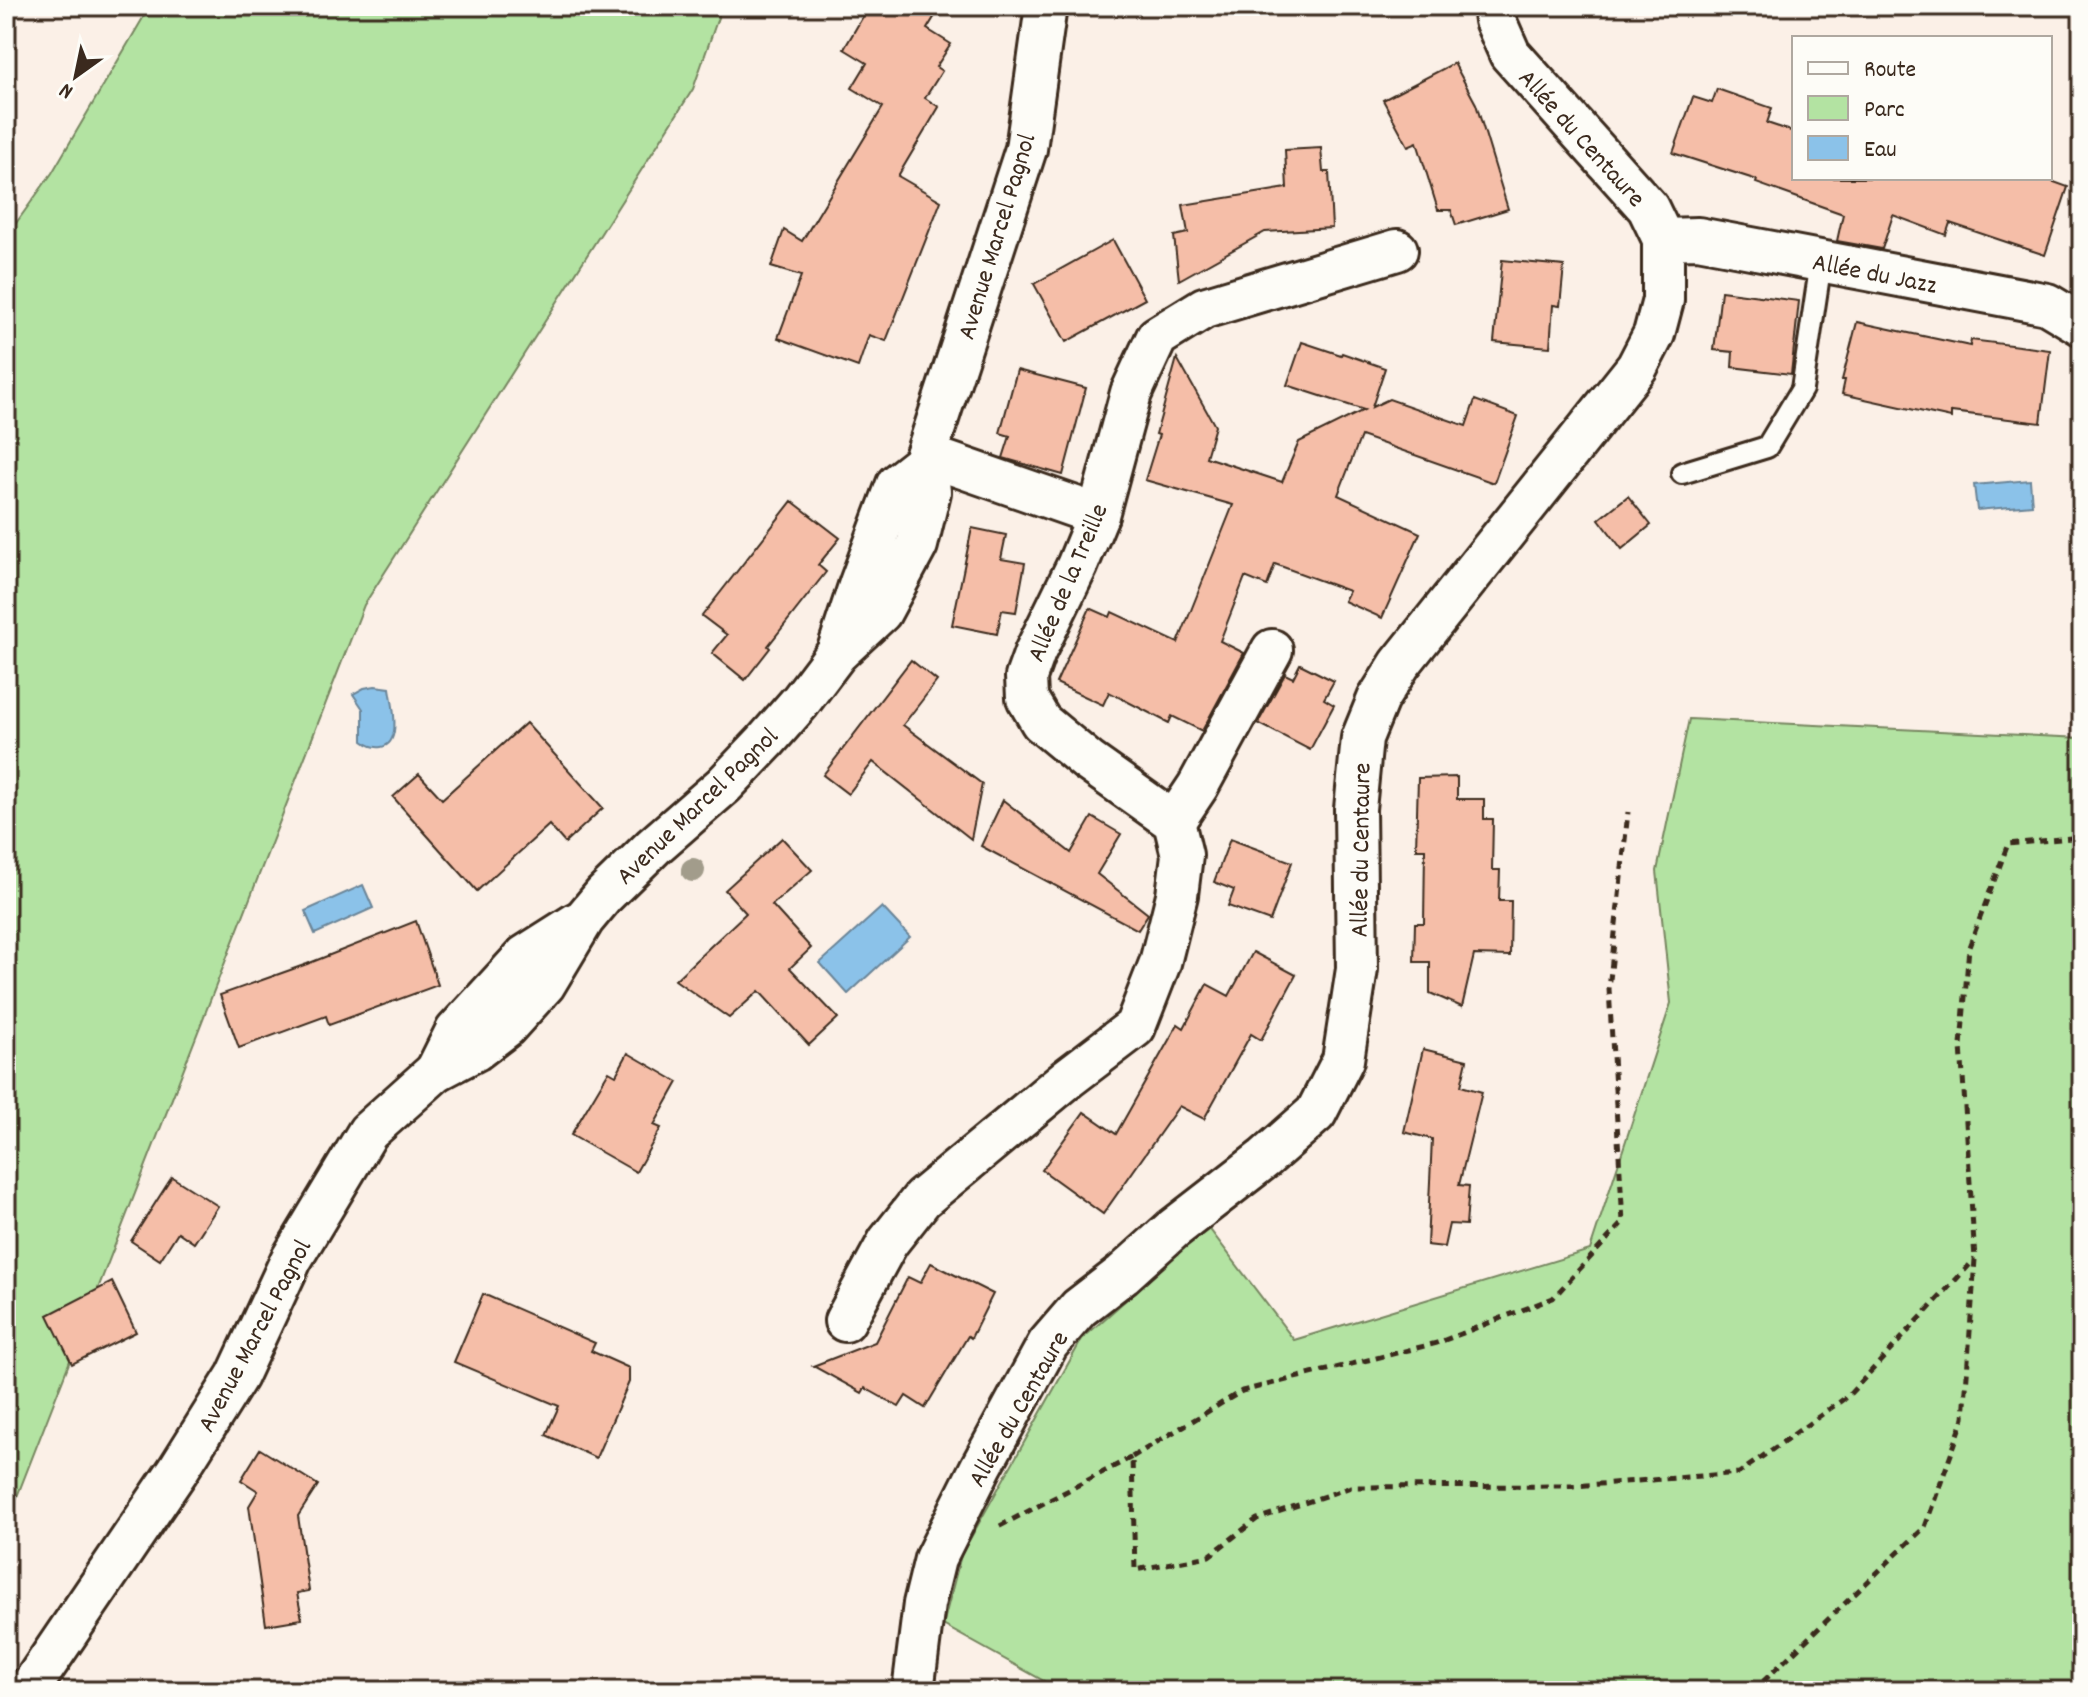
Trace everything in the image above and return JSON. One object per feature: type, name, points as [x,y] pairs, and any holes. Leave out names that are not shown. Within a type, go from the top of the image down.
[{"type":"street","name":"Avenue Marcel Pagnol","points":[[28,1691],[178,1470],[237,1376],[291,1260],[368,1132],[436,1071],[476,1050],[506,1027],[545,984],[584,919],[604,895],[724,785],[800,702],[837,653],[881,612],[917,545],[930,492],[926,459],[1026,149],[1046,6]]},
{"type":"street","name":"Allée du Centaure","points":[[913,1691],[924,1604],[935,1559],[1048,1344],[1079,1308],[1316,1113],[1343,1060],[1357,969],[1355,809],[1362,738],[1378,699],[1400,664],[1637,367],[1654,334],[1663,300],[1663,239],[1648,208],[1510,54],[1495,20],[1493,6]]},
{"type":"street","name":"Allée du Jazz","points":[[1663,239],[1698,238],[2047,304],[2082,325]]},
{"type":"street","name":"Allée de la Treille","points":[[1174,822],[1088,761],[1041,722],[1027,698],[1026,677],[1035,652],[1098,515],[1131,393],[1157,337],[1204,308],[1397,250]]},
{"type":"street","points":[[926,459],[1098,515]]},
{"type":"street","points":[[845,1321],[888,1242],[922,1199],[1068,1078],[1135,1027],[1160,963],[1177,895],[1182,855],[1174,822],[1198,786],[1272,650]]},
{"type":"lane","points":[[1682,473],[1767,447],[1802,389],[1821,262]]},
{"type":"path","points":[[935,1559],[1132,1457],[1242,1391],[1437,1343],[1553,1298],[1623,1222],[1609,989],[1628,812]]},
{"type":"path","points":[[1753,1691],[1925,1527],[1964,1418],[1975,1259],[1961,1046],[1969,947],[2008,844],[2082,837]]},
{"type":"path","points":[[1132,1457],[1135,1570],[1209,1556],[1257,1519],[1351,1487],[1574,1486],[1739,1473],[1848,1396],[1975,1259]]},
{"type":"green space","points":[[150,6],[722,6],[693,89],[364,605],[6,1525],[6,237],[52,173]]},
{"type":"green space","points":[[1689,719],[2082,738],[2082,1691],[1062,1691],[943,1625],[961,1555],[1082,1339],[1208,1227],[1294,1340],[1590,1250],[1671,1003],[1657,871]]},
{"type":"water","points":[[2030,480],[2032,505],[1977,510],[1974,485]]},
{"type":"water","points":[[375,686],[390,688],[394,712],[392,739],[381,747],[363,741],[363,709],[353,694]]},
{"type":"water","points":[[363,885],[373,908],[315,934],[305,911]]},
{"type":"water","points":[[882,907],[910,937],[848,994],[820,963]]},
{"type":"building","points":[[869,6],[941,6],[927,29],[951,44],[936,67],[942,71],[925,98],[939,107],[898,176],[941,201],[886,341],[869,335],[858,367],[778,338],[801,276],[771,267],[784,230],[802,241],[883,107],[852,88],[867,63],[844,49]]},
{"type":"building","points":[[1454,63],[1476,104],[1508,209],[1456,225],[1451,210],[1438,210],[1417,142],[1408,146],[1383,100]]},
{"type":"building","points":[[1717,89],[1772,108],[1767,123],[1792,131],[1792,180],[2049,180],[2068,187],[2045,255],[1950,223],[1946,235],[1893,215],[1882,249],[1837,241],[1843,214],[1756,183],[1757,180],[1673,153],[1693,97],[1712,103]]},
{"type":"building","points":[[1321,148],[1323,172],[1329,172],[1332,228],[1265,232],[1179,280],[1174,236],[1188,233],[1183,205],[1287,188],[1285,150]]},
{"type":"building","points":[[1113,240],[1145,299],[1066,342],[1034,284]]},
{"type":"building","points":[[1502,260],[1564,266],[1560,306],[1553,305],[1550,347],[1494,342]]},
{"type":"building","points":[[1721,291],[1799,301],[1791,374],[1732,367],[1733,352],[1714,350]]},
{"type":"building","points":[[1857,322],[1970,346],[1971,340],[2050,350],[2041,423],[1951,412],[1951,418],[1842,394],[1845,380],[1842,380]]},
{"type":"building","points":[[1302,342],[1385,368],[1372,407],[1389,399],[1466,426],[1475,400],[1518,416],[1494,483],[1361,436],[1338,495],[1420,533],[1382,618],[1344,601],[1349,591],[1275,564],[1267,586],[1245,577],[1220,641],[1244,653],[1202,731],[1172,716],[1169,723],[1109,692],[1103,705],[1056,683],[1090,608],[1110,617],[1112,612],[1178,643],[1233,505],[1145,480],[1177,358],[1215,426],[1206,457],[1282,482],[1299,442],[1364,410],[1287,385]]},
{"type":"building","points":[[1017,370],[1086,388],[1063,475],[1003,458],[1010,436],[1000,433]]},
{"type":"building","points":[[1628,496],[1651,525],[1622,549],[1599,519]]},
{"type":"building","points":[[792,501],[840,538],[818,565],[826,572],[745,680],[712,653],[727,635],[702,616]]},
{"type":"building","points":[[972,528],[1006,535],[1001,559],[1025,563],[1016,612],[1002,610],[997,634],[952,625]]},
{"type":"building","points":[[911,660],[937,681],[903,725],[982,784],[971,839],[873,762],[848,794],[823,775]]},
{"type":"building","points":[[1300,664],[1334,681],[1324,699],[1334,705],[1310,750],[1258,723],[1285,674],[1293,678]]},
{"type":"building","points":[[526,723],[603,808],[565,843],[549,825],[477,891],[393,797],[419,774],[442,799]]},
{"type":"building","points":[[1457,777],[1457,799],[1484,799],[1484,819],[1493,819],[1492,870],[1500,870],[1499,901],[1511,901],[1510,956],[1474,955],[1462,1007],[1430,993],[1430,962],[1414,962],[1415,923],[1424,923],[1425,849],[1416,849],[1418,778]]},
{"type":"building","points":[[1003,800],[1071,853],[1092,817],[1121,834],[1097,874],[1148,914],[1138,930],[981,846]]},
{"type":"building","points":[[782,838],[812,870],[772,905],[811,948],[790,968],[838,1018],[809,1045],[759,991],[729,1018],[675,980],[746,913],[725,890]]},
{"type":"building","points":[[1230,839],[1292,862],[1270,921],[1228,906],[1234,890],[1214,882]]},
{"type":"building","points":[[416,921],[438,985],[329,1025],[326,1016],[239,1048],[220,995]]},
{"type":"building","points":[[1253,952],[1296,975],[1261,1040],[1251,1034],[1204,1119],[1179,1106],[1103,1214],[1042,1170],[1084,1112],[1116,1134],[1178,1024],[1184,1028],[1207,984],[1229,996]]},
{"type":"building","points":[[1423,1049],[1467,1060],[1461,1086],[1482,1092],[1459,1185],[1469,1186],[1466,1225],[1449,1224],[1444,1247],[1427,1245],[1432,1139],[1404,1132]]},
{"type":"building","points":[[628,1053],[678,1082],[654,1125],[661,1128],[636,1172],[571,1135],[609,1071],[616,1075]]},
{"type":"building","points":[[172,1177],[218,1206],[194,1243],[178,1232],[160,1260],[131,1241]]},
{"type":"building","points":[[931,1263],[993,1294],[971,1338],[968,1336],[925,1408],[906,1396],[899,1407],[865,1388],[862,1393],[813,1366],[875,1342],[908,1277],[920,1283]]},
{"type":"building","points":[[112,1282],[136,1332],[72,1364],[48,1315]]},
{"type":"building","points":[[483,1294],[595,1343],[591,1351],[629,1368],[629,1382],[596,1458],[546,1435],[559,1406],[454,1362]]},
{"type":"building","points":[[260,1449],[318,1485],[298,1516],[309,1591],[297,1593],[302,1619],[266,1625],[249,1506],[258,1491],[241,1480]]}]
